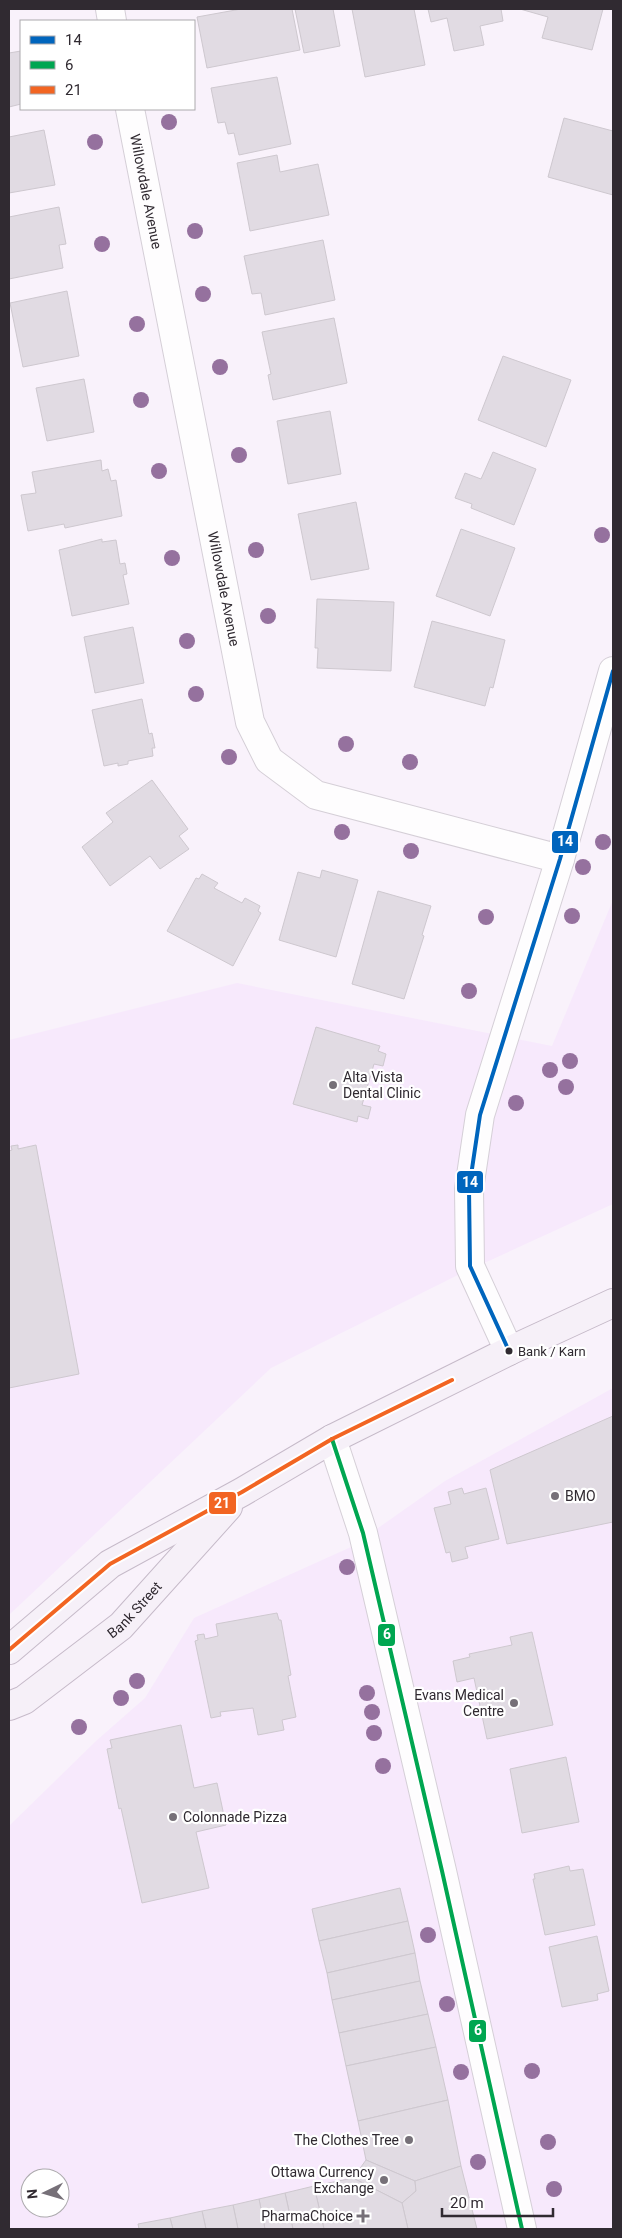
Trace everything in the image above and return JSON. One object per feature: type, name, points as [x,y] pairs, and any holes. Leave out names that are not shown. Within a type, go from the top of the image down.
[{"type":"main road","name":"Bank Street","points":[[9,1650],[110,1564],[242,1492],[332,1439],[510,1351],[613,1303]]},
{"type":"main road","name":"Bank Street","points":[[9,1706],[24,1700],[121,1626],[242,1492]]},
{"type":"street","name":"Willowdale Avenue","points":[[130,110],[250,722],[269,760],[316,795],[560,859]]},
{"type":"street","points":[[510,1351],[470,1266],[469,1188],[480,1115],[560,859],[613,671]]},
{"type":"street","points":[[332,1439],[364,1533],[522,2229]]},
{"type":"shaded area","points":[[613,900],[613,1204],[458,1275],[271,1368],[9,1615],[9,1040],[237,983],[552,1046]]},
{"type":"shaded area","points":[[613,1388],[613,2229],[9,2229],[9,1826],[96,1741],[145,1698],[194,1618],[351,1547],[445,1481]]},
{"type":"building","points":[[241,9],[292,9],[300,50],[207,68],[197,17]]},
{"type":"building","points":[[295,9],[333,9],[340,46],[304,53]]},
{"type":"building","points":[[352,9],[414,9],[425,65],[365,77]]},
{"type":"building","points":[[428,9],[501,9],[503,21],[480,26],[484,45],[454,51],[447,18],[431,22]]},
{"type":"building","points":[[520,9],[603,9],[592,50],[542,38],[548,17]]},
{"type":"building","points":[[20,51],[20,104],[9,107],[9,53]]},
{"type":"building","points":[[277,77],[291,144],[239,155],[234,133],[228,134],[225,122],[218,123],[211,88]]},
{"type":"building","points":[[564,118],[613,131],[613,195],[548,177]]},
{"type":"building","points":[[44,130],[55,185],[9,193],[9,137]]},
{"type":"building","points":[[277,155],[280,172],[318,164],[329,215],[250,231],[237,163]]},
{"type":"building","points":[[59,207],[66,244],[59,245],[63,268],[9,279],[9,217]]},
{"type":"building","points":[[323,240],[335,300],[265,315],[261,293],[252,294],[244,256]]},
{"type":"building","points":[[67,291],[79,356],[23,367],[10,303]]},
{"type":"building","points":[[334,318],[347,383],[273,400],[268,375],[271,374],[262,332]]},
{"type":"building","points":[[503,356],[571,380],[546,447],[478,420]]},
{"type":"building","points":[[84,379],[94,432],[47,441],[36,388]]},
{"type":"building","points":[[330,411],[341,474],[288,484],[277,421]]},
{"type":"building","points":[[493,452],[536,469],[514,525],[471,508],[472,504],[455,498],[465,473],[481,479]]},
{"type":"building","points":[[101,460],[102,471],[108,469],[111,481],[116,480],[122,516],[65,528],[64,524],[28,531],[21,495],[36,493],[32,472]]},
{"type":"building","points":[[356,502],[369,569],[311,580],[298,514]]},
{"type":"building","points":[[461,529],[515,548],[490,616],[436,596]]},
{"type":"building","points":[[102,539],[102,542],[116,540],[120,564],[125,563],[127,574],[123,575],[129,604],[72,616],[59,550]]},
{"type":"building","points":[[317,599],[394,602],[391,671],[317,668],[318,648],[315,648]]},
{"type":"building","points":[[432,621],[505,640],[493,688],[490,687],[485,706],[414,687]]},
{"type":"building","points":[[133,627],[144,683],[95,693],[84,637]]},
{"type":"building","points":[[142,699],[149,734],[152,733],[155,748],[152,748],[153,756],[128,761],[128,764],[118,766],[118,763],[104,766],[92,710]]},
{"type":"building","points":[[152,780],[188,829],[179,836],[189,849],[160,869],[150,856],[110,886],[82,847],[113,822],[106,813]]},
{"type":"building","points":[[322,870],[358,880],[336,957],[279,940],[298,872],[320,878]]},
{"type":"building","points":[[202,874],[218,883],[214,888],[242,903],[245,898],[260,906],[258,911],[261,913],[233,966],[167,931],[196,878],[199,879]]},
{"type":"building","points":[[378,891],[431,906],[422,935],[424,936],[404,999],[352,984]]},
{"type":"building","name":"Alta Vista Dental Clinic","points":[[316,1027],[380,1046],[378,1051],[386,1054],[383,1066],[374,1064],[362,1105],[371,1107],[368,1119],[358,1116],[357,1122],[293,1104]]},
{"type":"building","points":[[18,1145],[18,1149],[36,1145],[79,1374],[9,1388],[9,1151],[12,1150],[11,1146]]},
{"type":"building","name":"BMO","points":[[613,1416],[613,1522],[507,1544],[490,1470]]},
{"type":"building","points":[[462,1488],[464,1494],[486,1488],[499,1539],[465,1547],[468,1558],[452,1562],[450,1552],[446,1553],[434,1508],[451,1504],[448,1492]]},
{"type":"building","points":[[277,1613],[279,1620],[281,1620],[291,1675],[288,1676],[296,1717],[282,1720],[284,1730],[258,1735],[253,1708],[220,1712],[221,1716],[211,1718],[195,1641],[198,1640],[197,1635],[204,1634],[205,1639],[218,1636],[216,1624]]},
{"type":"building","name":"Evans Medical Centre","points":[[532,1632],[553,1725],[487,1739],[474,1678],[457,1682],[453,1661],[470,1657],[469,1654],[512,1645],[510,1637]]},
{"type":"building","name":"Colonnade Pizza","points":[[181,1725],[194,1788],[217,1783],[226,1825],[196,1832],[209,1888],[142,1903],[121,1808],[119,1809],[107,1749],[112,1748],[110,1740]]},
{"type":"building","points":[[566,1757],[579,1822],[522,1833],[510,1769]]},
{"type":"building","points":[[569,1866],[570,1871],[583,1869],[595,1925],[545,1935],[533,1879],[535,1879],[534,1874]]},
{"type":"building","points":[[400,1888],[408,1921],[319,1941],[312,1909]]},
{"type":"building","points":[[408,1921],[415,1953],[327,1973],[319,1941]]},
{"type":"building","points":[[597,1936],[609,1991],[597,1994],[598,2000],[562,2007],[549,1947]]},
{"type":"building","points":[[415,1953],[420,1981],[332,2000],[327,1973]]},
{"type":"building","points":[[420,1981],[428,2014],[339,2033],[332,2000]]},
{"type":"building","points":[[428,2014],[436,2047],[346,2066],[339,2033]]},
{"type":"building","points":[[436,2047],[448,2100],[358,2121],[346,2066]]},
{"type":"building","name":"The Clothes Tree","points":[[448,2100],[461,2166],[415,2181],[366,2160],[358,2121]]},
{"type":"building","name":"Ottawa Currency Exchange","points":[[366,2160],[415,2181],[416,2191],[402,2203],[353,2178]]},
{"type":"building","points":[[461,2166],[477,2229],[408,2229],[402,2203],[416,2191],[415,2181]]},
{"type":"building","name":"PharmaChoice","points":[[353,2178],[402,2203],[408,2229],[324,2229],[314,2186]]},
{"type":"building","points":[[314,2186],[324,2229],[293,2229],[285,2193]]},
{"type":"building","points":[[285,2193],[293,2229],[265,2229],[259,2199]]},
{"type":"building","points":[[259,2199],[265,2229],[238,2229],[233,2205]]},
{"type":"building","points":[[233,2205],[238,2229],[206,2229],[202,2211]]},
{"type":"building","points":[[202,2211],[206,2229],[173,2229],[170,2218]]},
{"type":"building","points":[[170,2218],[173,2229],[139,2229],[138,2224]]},
{"type":"transit line","name":"14","points":[[509,1351],[470,1266],[469,1189],[480,1115],[560,859],[613,671]]},
{"type":"transit line","name":"21","points":[[9,1650],[110,1564],[242,1492],[332,1439],[452,1380]]},
{"type":"transit line","name":"6","points":[[332,1439],[363,1533],[442,1871],[522,2229]]},
{"type":"place","name":"Alta Vista Dental Clinic","points":[[333,1085]]},
{"type":"place","name":"Bank / Karn","points":[[509,1351]]},
{"type":"place","name":"BMO","points":[[555,1496]]},
{"type":"place","name":"Evans Medical Centre","points":[[514,1703]]},
{"type":"place","name":"Colonnade Pizza","points":[[173,1817]]},
{"type":"place","name":"The Clothes Tree","points":[[409,2140]]},
{"type":"place","name":"Ottawa Currency Exchange","points":[[384,2180]]},
{"type":"place","name":"PharmaChoice","points":[[363,2216]]}]
